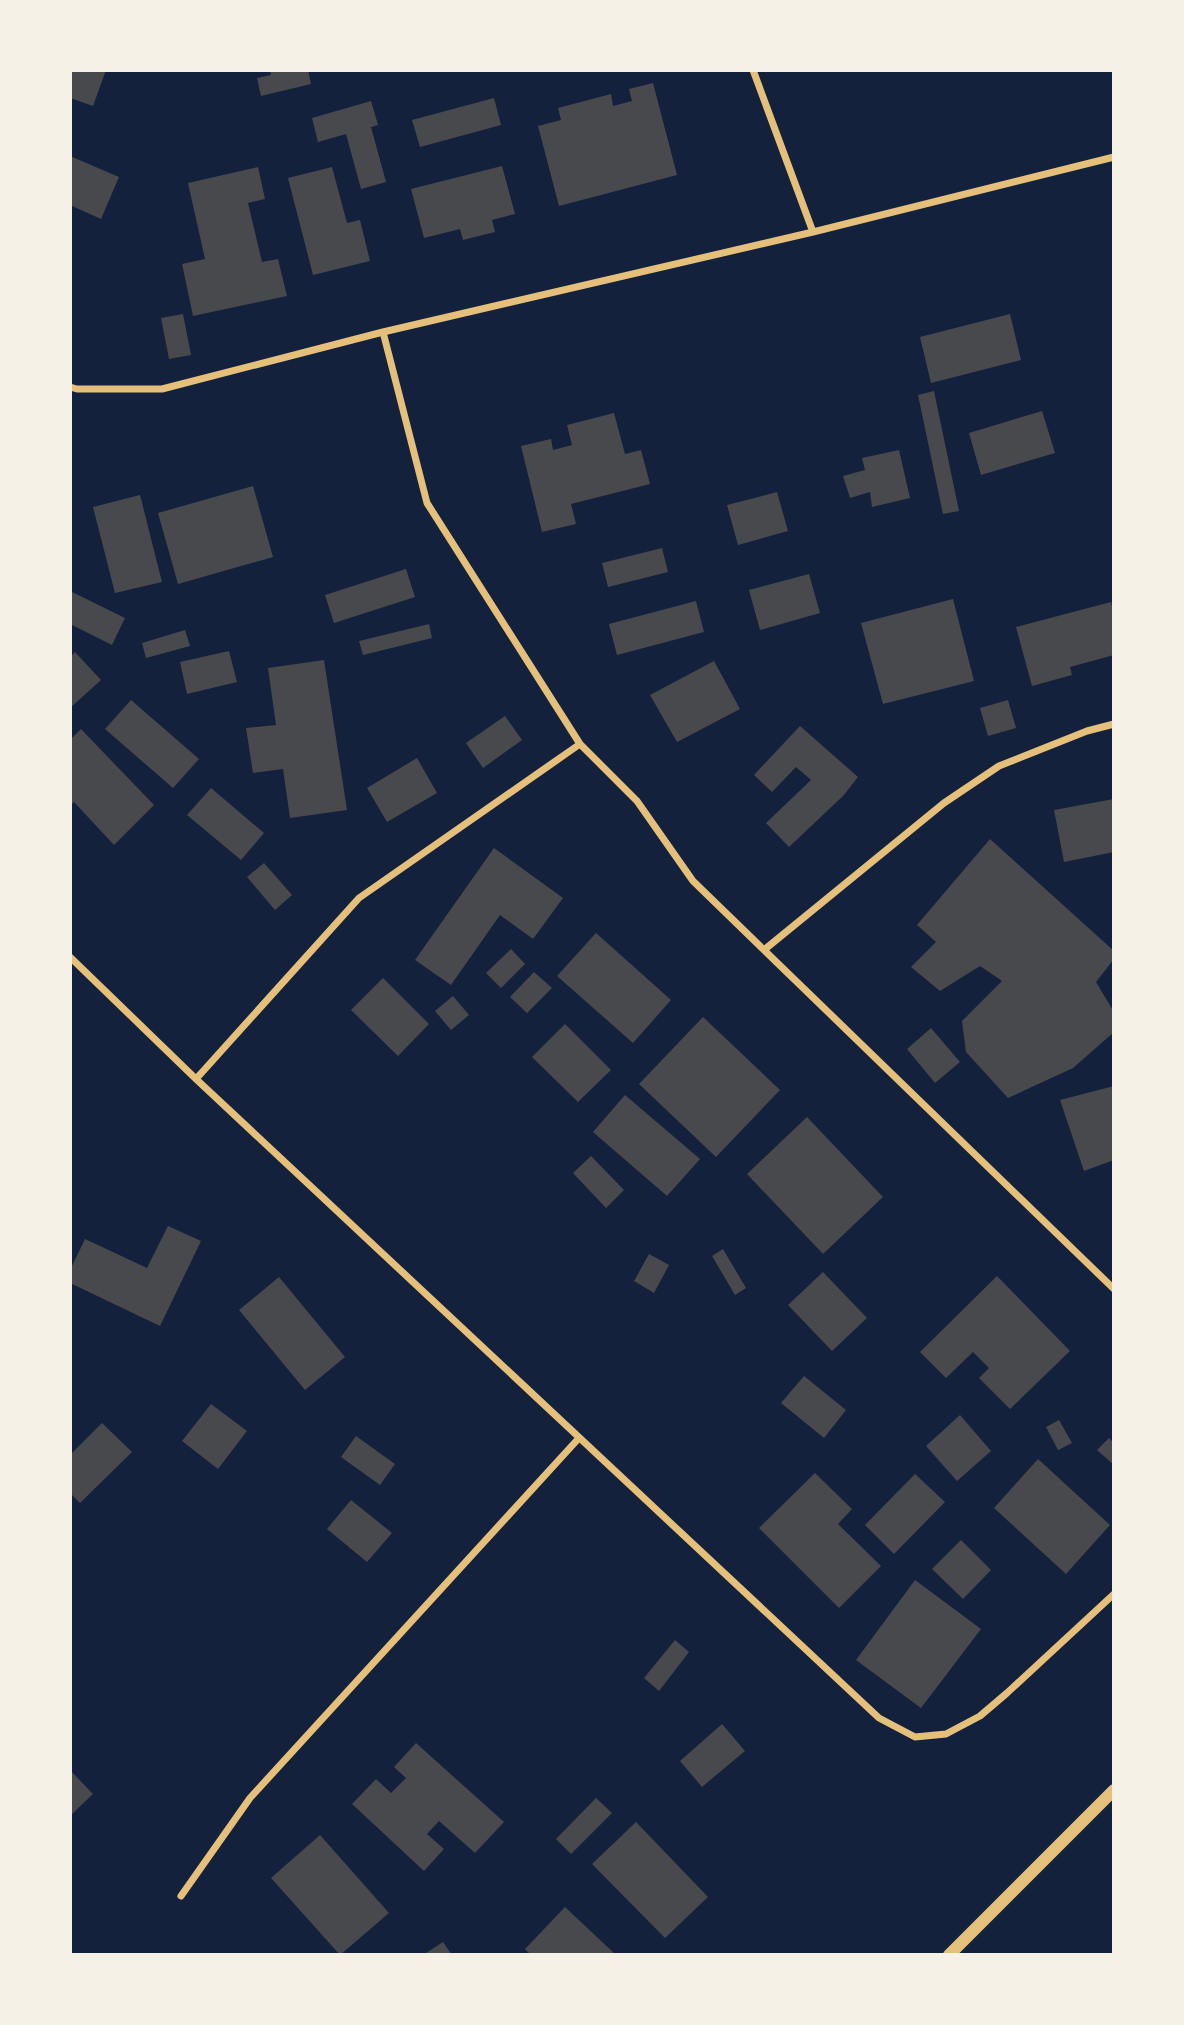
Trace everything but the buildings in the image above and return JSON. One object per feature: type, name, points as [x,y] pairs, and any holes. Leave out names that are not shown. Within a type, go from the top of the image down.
[{"type":"street","points":[[753,70],[813,232]]},
{"type":"street","points":[[70,387],[162,389],[383,332],[813,232],[1114,157]]},
{"type":"street","points":[[383,332],[427,503],[580,744],[637,801],[693,881],[1114,1289]]},
{"type":"street","points":[[764,950],[944,803],[999,766],[1087,731],[1114,724]]},
{"type":"street","points":[[195,1079],[359,898],[580,744]]},
{"type":"street","points":[[70,957],[195,1079],[879,1718],[915,1737],[946,1734],[980,1716],[1114,1594]]},
{"type":"street","points":[[181,1896],[250,1798],[579,1438]]},
{"type":"street","points":[[949,1955],[1114,1790]]}]
